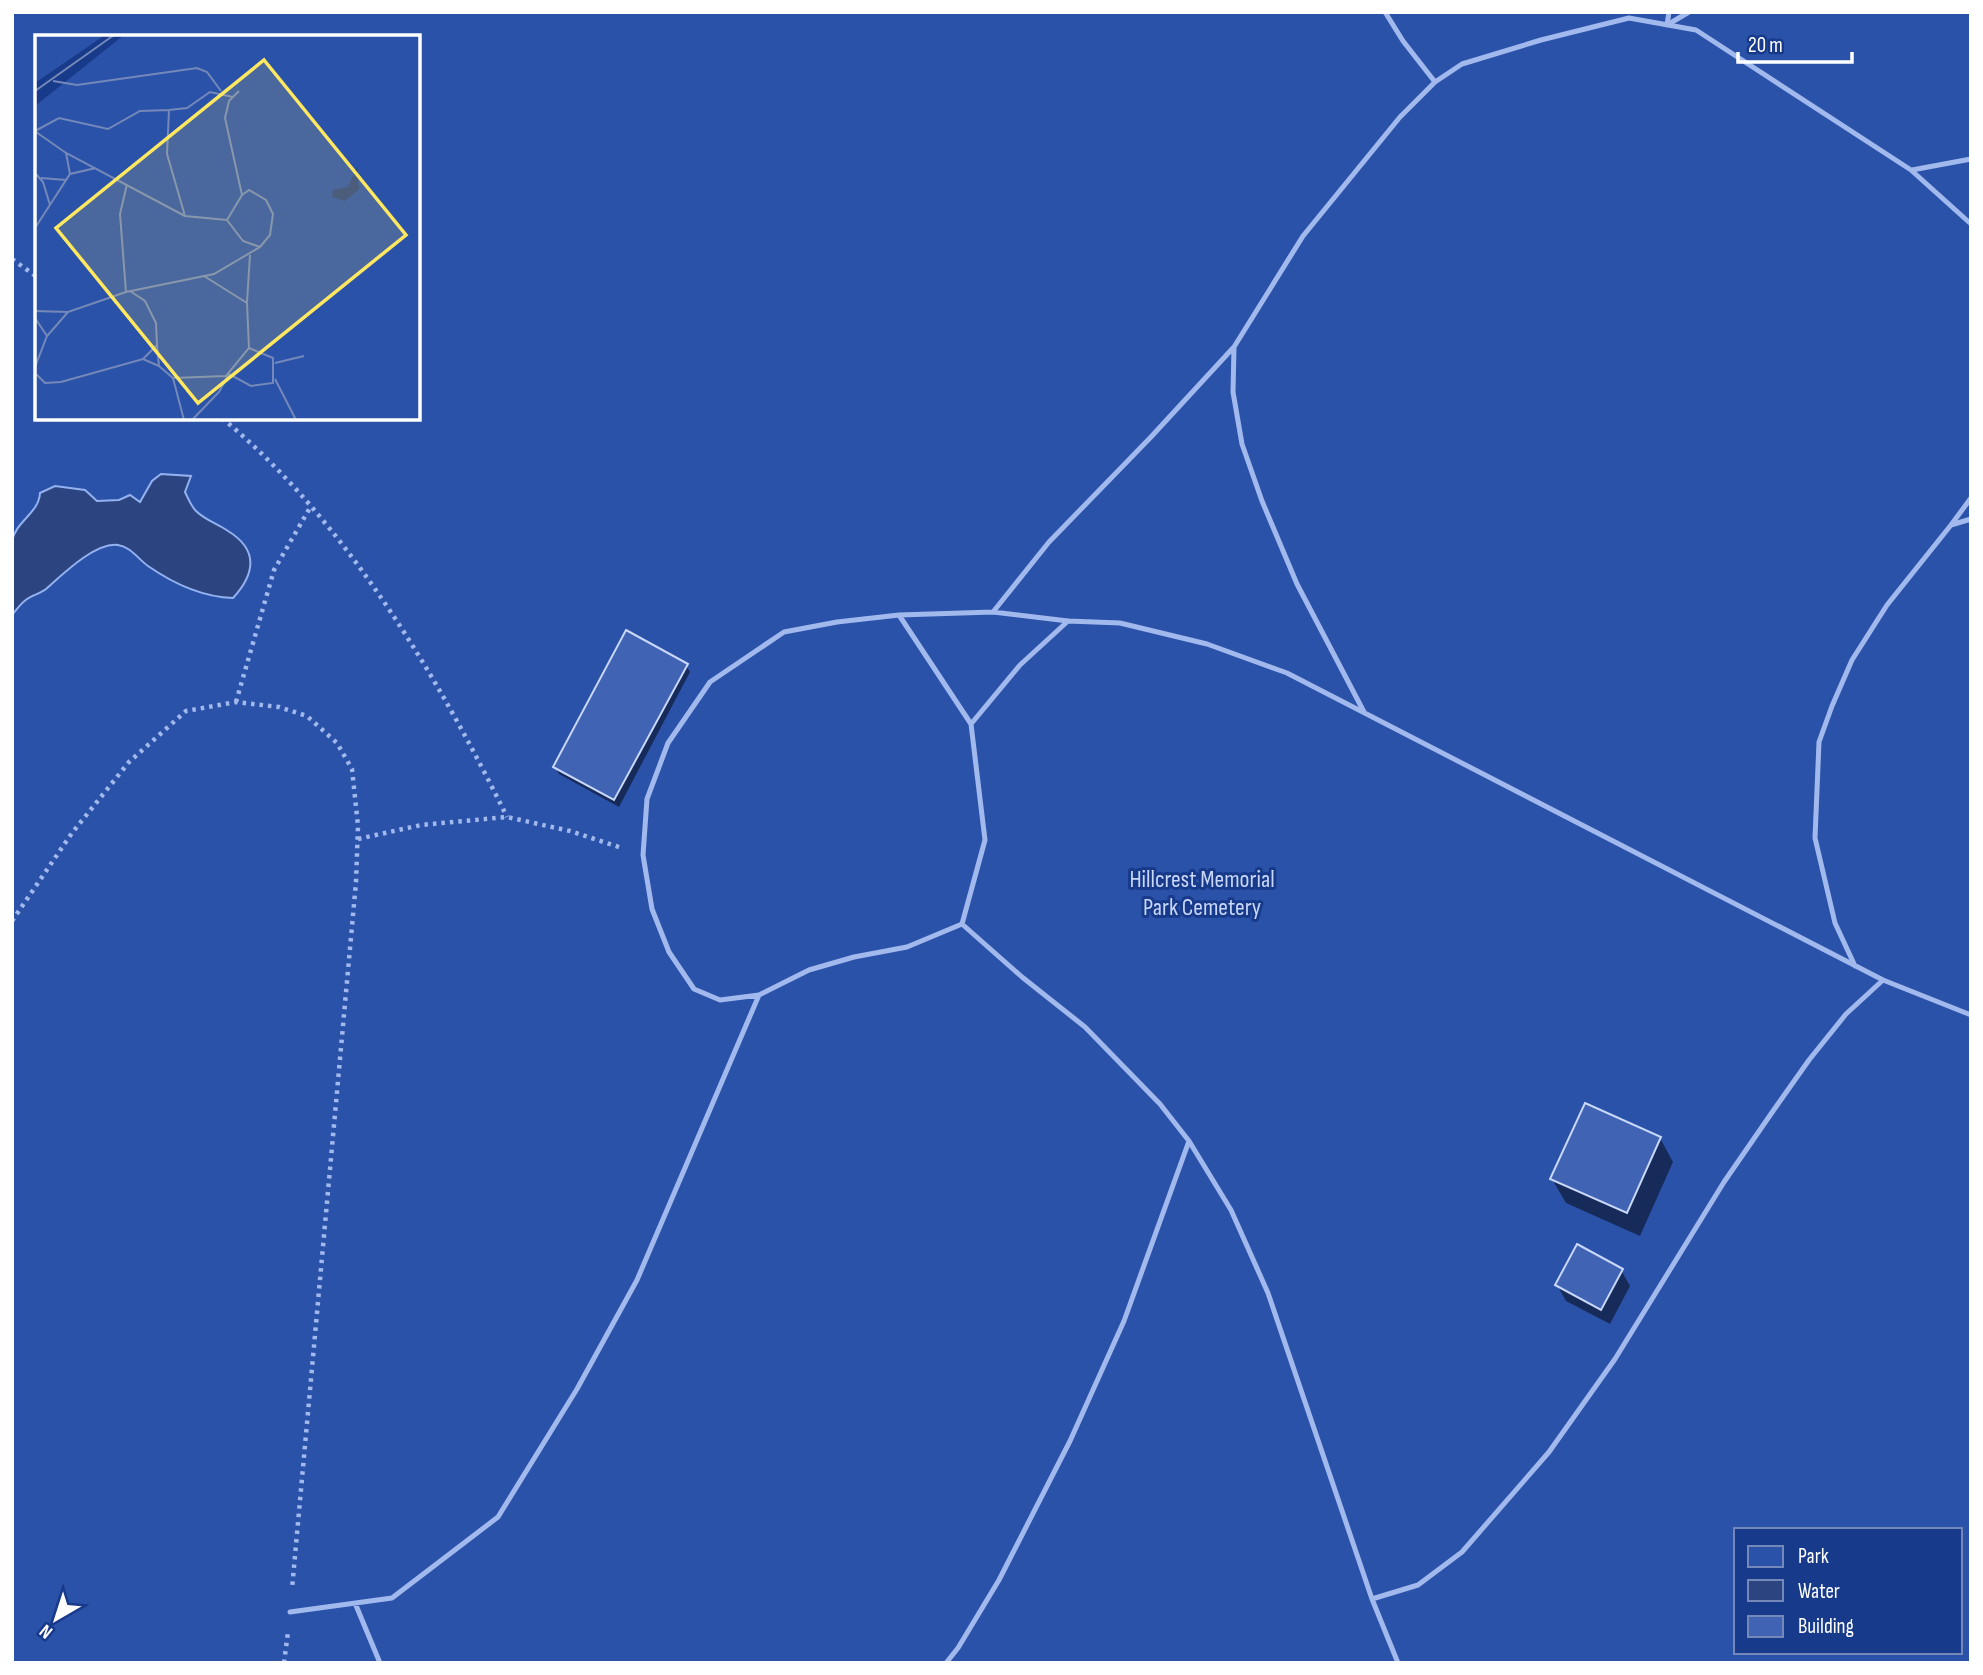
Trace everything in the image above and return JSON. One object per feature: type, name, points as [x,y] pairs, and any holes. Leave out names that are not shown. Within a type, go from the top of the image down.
[{"type":"lane","points":[[1385,12],[1403,41],[1435,82]]},
{"type":"lane","points":[[1667,25],[1669,12]]},
{"type":"lane","points":[[1667,25],[1689,12]]},
{"type":"lane","points":[[993,612],[1049,542],[1234,347],[1303,236],[1400,117],[1435,82],[1462,64],[1541,40],[1629,18],[1696,30],[1911,170],[1971,224]]},
{"type":"lane","points":[[1911,170],[1971,159]]},
{"type":"lane","points":[[1234,347],[1233,392],[1242,444],[1262,501],[1302,594],[1364,712]]},
{"type":"lane","points":[[1855,966],[1835,923],[1815,838],[1819,742],[1852,660],[1887,605],[1971,498]]},
{"type":"lane","points":[[1951,525],[1971,519]]},
{"type":"lane","points":[[962,924],[907,947],[854,957],[809,970],[759,995],[720,1000],[694,989],[664,941],[652,909],[643,855],[647,799],[668,743],[710,682],[784,632],[837,622],[899,615],[993,612],[1068,621],[1119,623],[1207,644],[1287,673],[1882,981],[1971,1015]]},
{"type":"lane","points":[[899,615],[971,724],[985,840],[962,924]]},
{"type":"lane","points":[[971,724],[1020,665],[1068,621]]},
{"type":"lane","points":[[962,924],[1022,977],[1085,1027],[1160,1104],[1189,1141],[1231,1210],[1268,1293],[1372,1599],[1398,1663]]},
{"type":"lane","points":[[1372,1599],[1418,1585],[1462,1552],[1549,1452],[1615,1359],[1724,1182],[1809,1060],[1846,1014],[1882,981]]},
{"type":"lane","points":[[290,1612],[392,1598],[498,1517],[577,1389],[637,1280],[759,995]]},
{"type":"lane","points":[[946,1663],[999,1580],[1070,1441],[1124,1321],[1189,1141]]},
{"type":"lane","points":[[355,1604],[380,1663]]},
{"type":"path","points":[[12,259],[35,276]]},
{"type":"path","points":[[224,420],[256,447],[311,506],[390,610],[434,680],[507,817]]},
{"type":"path","points":[[236,702],[274,570],[311,506]]},
{"type":"path","points":[[12,921],[72,833],[129,762],[186,711],[236,702],[279,707],[307,716],[337,743],[352,769],[358,839],[284,1663]]},
{"type":"path","points":[[358,839],[421,825],[507,817],[570,831],[643,855]]},
{"type":"green space","name":"Hillcrest Memorial Park Cemetery","points":[[12,12],[1971,12],[1971,1663],[12,1663]]},
{"type":"water","points":[[161,474],[191,476],[185,492],[194,509],[238,538],[245,546],[249,554],[249,571],[233,598],[210,595],[178,584],[158,573],[127,548],[109,545],[79,561],[46,589],[25,601],[12,615],[12,541],[18,528],[36,506],[40,493],[55,486],[85,490],[97,501],[119,500],[130,495],[140,502],[152,481]]},
{"type":"building","points":[[626,630],[688,664],[614,800],[553,767]]},
{"type":"building","points":[[1585,1103],[1661,1137],[1627,1213],[1550,1179]]},
{"type":"building","points":[[1577,1244],[1623,1269],[1601,1310],[1555,1285]]}]
